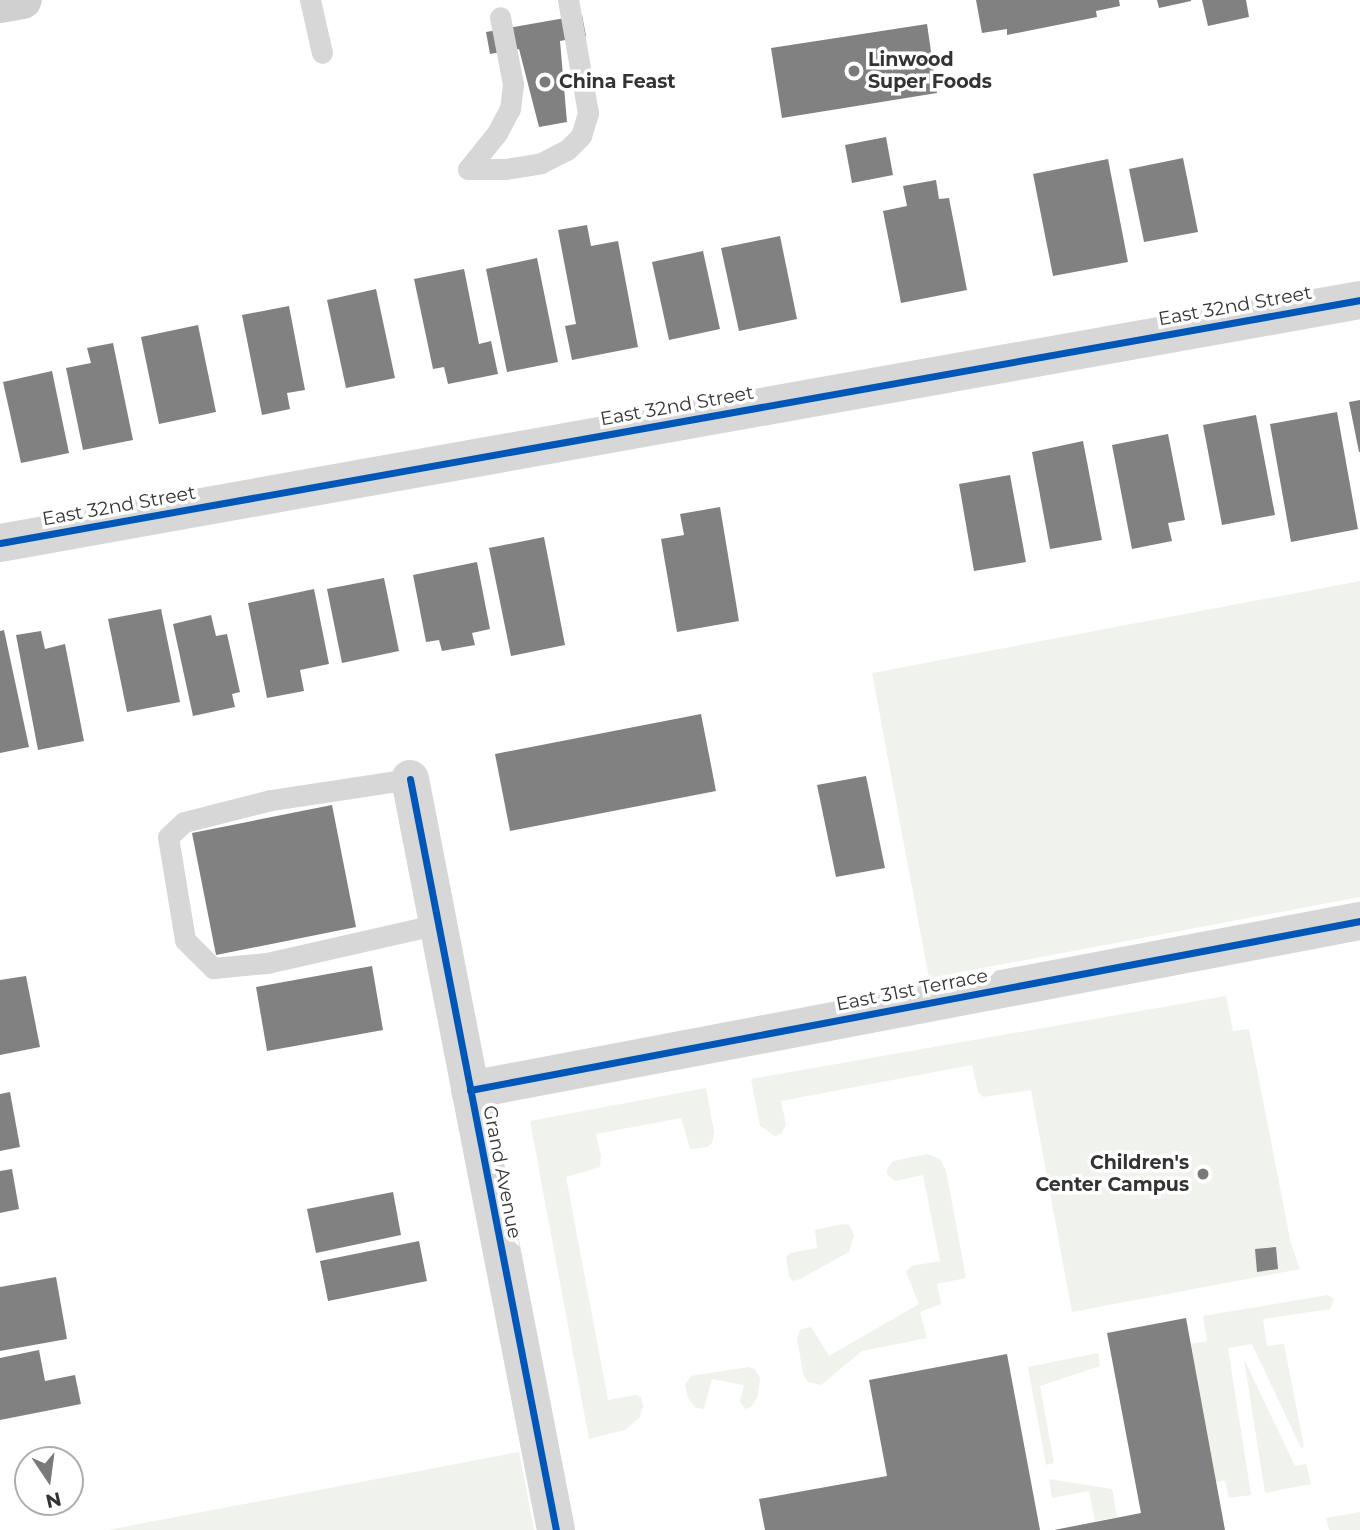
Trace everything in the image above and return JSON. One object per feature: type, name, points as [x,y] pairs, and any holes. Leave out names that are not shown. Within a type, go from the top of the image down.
[{"type":"main road","points":[[0,4],[23,0]]},
{"type":"street","name":"East 32nd Street","points":[[0,543],[1360,300]]},
{"type":"street","name":"Grand Avenue","points":[[410,779],[556,1530]]},
{"type":"street","name":"East 31st Terrace","points":[[470,1090],[1360,920]]},
{"type":"lane","points":[[310,0],[322,53]]},
{"type":"lane","points":[[500,17],[513,84],[510,109],[497,133],[467,169],[505,169],[541,163],[567,150],[581,136],[588,113],[568,0]]},
{"type":"lane","points":[[410,779],[271,800],[184,822],[168,837],[185,940],[213,968],[267,963],[438,924]]},
{"type":"shaded area","points":[[1360,581],[1360,897],[929,978],[872,673]]},
{"type":"shaded area","name":"Children's Center Campus","points":[[1226,996],[1233,1031],[1249,1029],[1291,1244],[1300,1269],[1072,1312],[1031,1090],[983,1097],[978,1092],[972,1065],[781,1101],[786,1125],[781,1134],[775,1136],[760,1126],[751,1079]]},
{"type":"shaded area","points":[[706,1088],[714,1132],[712,1143],[707,1147],[690,1149],[681,1118],[596,1134],[601,1156],[600,1167],[566,1177],[608,1400],[636,1395],[641,1397],[643,1406],[640,1417],[625,1430],[589,1439],[530,1121]]},
{"type":"shaded area","points":[[928,1154],[940,1159],[946,1171],[966,1278],[937,1284],[941,1304],[920,1312],[927,1338],[862,1351],[821,1385],[808,1382],[803,1374],[797,1338],[800,1330],[810,1327],[829,1356],[919,1304],[906,1272],[912,1266],[940,1261],[923,1175],[895,1181],[887,1174],[887,1169],[893,1161]]},
{"type":"shaded area","points":[[849,1225],[854,1235],[849,1252],[793,1281],[789,1277],[786,1257],[790,1253],[817,1248],[815,1230]]},
{"type":"shaded area","points":[[1328,1295],[1334,1299],[1330,1309],[1263,1319],[1267,1346],[1284,1344],[1304,1447],[1301,1448],[1252,1344],[1228,1348],[1251,1495],[1229,1498],[1225,1481],[1216,1482],[1191,1344],[1207,1341],[1203,1316]]},
{"type":"shaded area","points":[[1098,1353],[1100,1366],[1040,1386],[1054,1463],[1046,1465],[1028,1367]]},
{"type":"shaded area","points":[[1244,1359],[1295,1466],[1306,1464],[1311,1484],[1265,1493]]},
{"type":"shaded area","points":[[749,1367],[755,1369],[760,1378],[758,1396],[751,1407],[745,1409],[740,1402],[744,1385],[712,1379],[704,1409],[696,1408],[688,1398],[685,1385],[691,1376]]},
{"type":"shaded area","points":[[519,1452],[534,1530],[107,1530]]},
{"type":"shaded area","points":[[1049,1479],[1112,1489],[1117,1517],[1095,1521],[1089,1491],[1052,1498]]},
{"type":"shaded area","points":[[1360,1512],[1360,1530],[1329,1530],[1326,1518]]},
{"type":"building","points":[[976,0],[1119,0],[1120,6],[1096,11],[1097,17],[1007,35],[1007,29],[982,33]]},
{"type":"building","points":[[1157,0],[1191,0],[1191,1],[1159,8]]},
{"type":"building","points":[[1202,0],[1246,0],[1249,17],[1208,26]]},
{"type":"building","name":"China Feast","points":[[582,15],[586,36],[560,41],[567,122],[539,127],[519,49],[490,54],[486,32]]},
{"type":"building","name":"Linwood Super Foods","points":[[927,24],[937,93],[782,118],[771,48]]},
{"type":"building","points":[[886,137],[893,175],[852,183],[845,145]]},
{"type":"building","points":[[1183,158],[1198,232],[1144,242],[1129,169]]},
{"type":"building","points":[[1108,159],[1128,262],[1053,276],[1033,174]]},
{"type":"building","points":[[936,180],[939,199],[949,198],[967,290],[901,303],[883,211],[907,206],[903,186]]},
{"type":"building","points":[[587,225],[591,246],[618,241],[638,347],[572,360],[565,326],[576,324],[558,230]]},
{"type":"building","points":[[780,236],[797,319],[739,331],[721,248]]},
{"type":"building","points":[[703,251],[720,329],[669,340],[652,262]]},
{"type":"building","points":[[537,258],[558,362],[507,372],[486,269]]},
{"type":"building","points":[[464,269],[479,344],[491,341],[498,374],[448,384],[444,367],[433,369],[414,279]]},
{"type":"building","points":[[376,289],[395,378],[346,388],[327,300]]},
{"type":"building","points":[[289,306],[305,390],[287,393],[290,409],[262,415],[242,315]]},
{"type":"building","points":[[198,325],[216,412],[159,424],[141,337]]},
{"type":"building","points":[[113,343],[133,440],[83,450],[66,368],[91,363],[87,348]]},
{"type":"building","points":[[52,371],[69,453],[21,463],[3,382]]},
{"type":"building","points":[[1360,400],[1360,452],[1359,452],[1349,402]]},
{"type":"building","points":[[1337,412],[1358,529],[1291,542],[1270,424]]},
{"type":"building","points":[[1256,415],[1275,515],[1222,525],[1203,425]]},
{"type":"building","points":[[1168,434],[1185,520],[1168,523],[1172,541],[1132,549],[1112,445]]},
{"type":"building","points":[[1083,441],[1102,540],[1050,549],[1032,452]]},
{"type":"building","points":[[1010,475],[1026,562],[974,571],[959,484]]},
{"type":"building","points":[[720,507],[739,621],[677,632],[661,539],[684,535],[680,514]]},
{"type":"building","points":[[544,537],[565,645],[511,656],[489,548]]},
{"type":"building","points":[[477,562],[490,629],[472,633],[475,645],[442,651],[439,640],[426,642],[413,575]]},
{"type":"building","points":[[384,578],[399,651],[342,663],[327,589]]},
{"type":"building","points":[[314,589],[329,664],[300,670],[304,691],[267,698],[248,603]]},
{"type":"building","points":[[161,609],[180,702],[127,712],[108,619]]},
{"type":"building","points":[[211,615],[216,636],[227,634],[240,692],[232,694],[235,707],[193,716],[173,624]]},
{"type":"building","points":[[4,630],[29,747],[0,753],[0,631]]},
{"type":"building","points":[[41,631],[45,649],[65,644],[84,741],[38,750],[16,635]]},
{"type":"building","points":[[701,714],[716,791],[510,831],[495,754]]},
{"type":"building","points":[[866,776],[885,868],[836,877],[817,785]]},
{"type":"building","points":[[332,805],[356,927],[216,955],[192,833]]},
{"type":"building","points":[[372,966],[383,1030],[267,1051],[256,987]]},
{"type":"building","points":[[26,976],[40,1047],[0,1055],[0,980]]},
{"type":"building","points":[[10,1092],[20,1147],[0,1151],[0,1094]]},
{"type":"building","points":[[12,1169],[19,1209],[0,1213],[0,1171]]},
{"type":"building","points":[[393,1192],[401,1235],[316,1253],[307,1209]]},
{"type":"building","points":[[419,1241],[427,1281],[328,1301],[320,1261]]},
{"type":"building","points":[[1276,1247],[1278,1269],[1257,1272],[1255,1249]]},
{"type":"building","points":[[56,1277],[67,1339],[0,1351],[0,1287]]},
{"type":"building","points":[[1186,1318],[1225,1530],[1054,1530],[1141,1513],[1107,1333]]},
{"type":"building","points":[[39,1350],[45,1381],[75,1375],[81,1404],[0,1420],[0,1358]]},
{"type":"building","points":[[1007,1354],[1040,1530],[765,1530],[759,1499],[887,1476],[869,1380]]},
{"type":"cycle path","points":[[0,543],[1360,300]]},
{"type":"cycle path","points":[[410,779],[556,1530]]},
{"type":"cycle path","points":[[470,1090],[1360,921]]},
{"type":"place","name":"Linwood Super Foods","points":[[854,71]]},
{"type":"place","name":"China Feast","points":[[545,82]]},
{"type":"place","name":"Children's Center Campus","points":[[1203,1174]]}]
